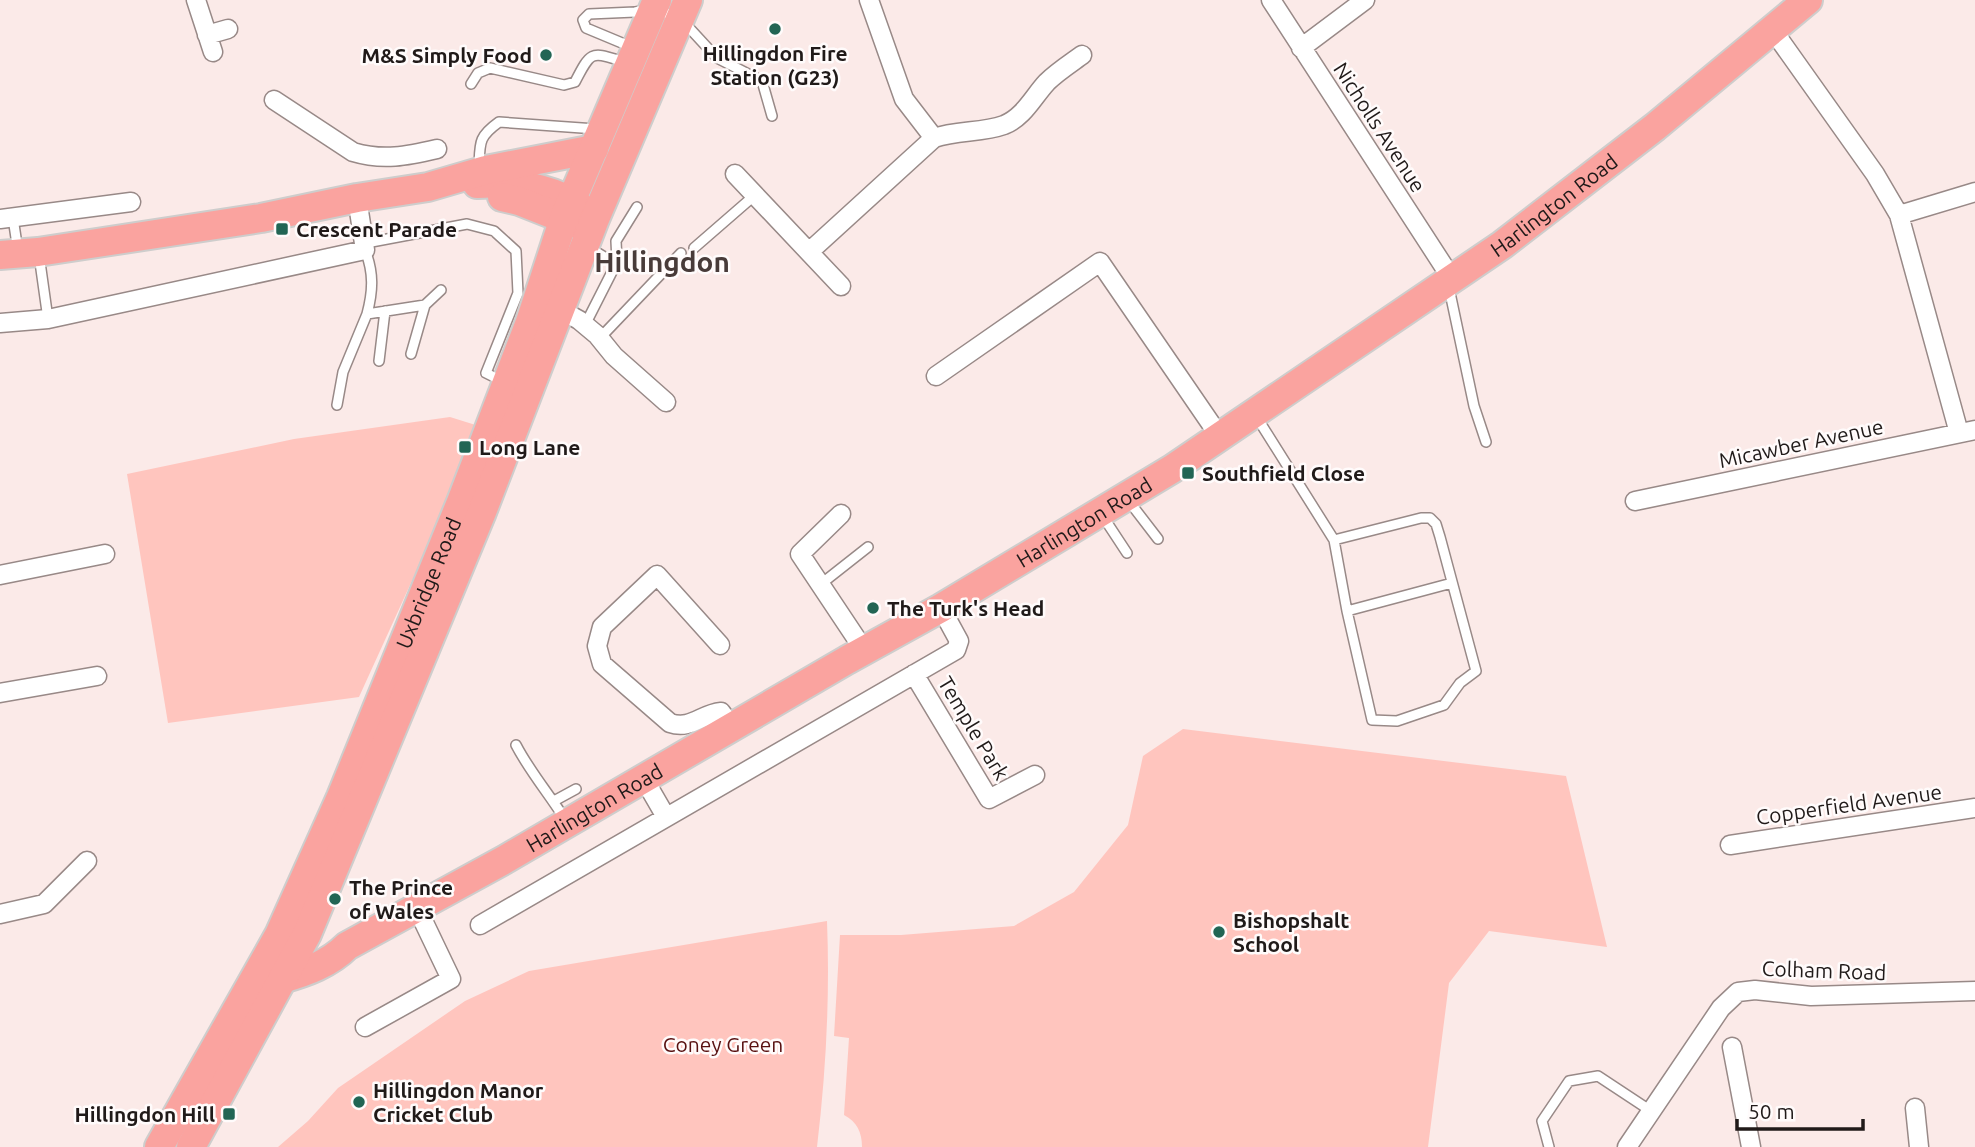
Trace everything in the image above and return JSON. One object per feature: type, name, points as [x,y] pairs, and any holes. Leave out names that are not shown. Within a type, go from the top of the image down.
[{"type":"main road","name":"Harlington Road","points":[[282,979],[322,964],[417,908],[561,812],[644,779],[1127,498],[1450,281],[1623,152],[1808,0]]},
{"type":"main road","name":"Uxbridge Road","points":[[191,1147],[282,979],[293,935],[346,785],[507,383],[568,209],[655,4]]},
{"type":"main road","name":"Uxbridge Road","points":[[159,1147],[293,935],[482,512],[590,231],[685,9]]},
{"type":"main road","points":[[19,254],[261,218],[357,198],[427,188],[597,139]]},
{"type":"main road","points":[[427,188],[568,209],[590,231]]},
{"type":"main road","points":[[293,935],[347,947]]},
{"type":"street","points":[[196,0],[210,43],[228,29]]},
{"type":"street","points":[[869,0],[904,99],[934,138]]},
{"type":"street","name":"Nicholls Avenue","points":[[1271,0],[1450,281]]},
{"type":"street","points":[[1301,48],[1365,0]]},
{"type":"street","points":[[1772,29],[1875,174],[1899,215],[1967,432]]},
{"type":"street","points":[[809,252],[934,138],[952,132],[1007,124],[1020,116],[1048,81],[1082,55]]},
{"type":"street","points":[[274,100],[353,152],[368,156],[404,157],[437,149]]},
{"type":"street","points":[[404,157],[427,188]]},
{"type":"street","points":[[736,174],[841,286]]},
{"type":"street","points":[[1899,215],[1975,192]]},
{"type":"street","points":[[0,323],[48,319],[366,247],[357,198]]},
{"type":"street","points":[[6,218],[131,202]]},
{"type":"street","points":[[936,376],[1100,262],[1220,437]]},
{"type":"street","points":[[561,310],[600,338],[614,355],[666,402]]},
{"type":"street","name":"Micawber Avenue","points":[[1635,501],[1967,432]]},
{"type":"street","points":[[841,514],[800,554],[864,650]]},
{"type":"street","points":[[0,575],[104,554]]},
{"type":"street","points":[[720,645],[657,575],[601,627],[597,646],[602,664],[670,723],[685,726],[721,712],[732,727]]},
{"type":"street","points":[[480,925],[956,650],[959,641],[941,608]]},
{"type":"street","name":"Temple Park","points":[[914,674],[989,799],[1035,775]]},
{"type":"street","points":[[0,693],[97,676]]},
{"type":"street","points":[[644,779],[666,817]]},
{"type":"street","name":"Copperfield Avenue","points":[[1730,845],[1975,808]]},
{"type":"street","points":[[0,914],[44,904],[87,861]]},
{"type":"street","points":[[366,1027],[451,979],[417,908]]},
{"type":"street","name":"Colham Road","points":[[1627,1147],[1721,1008],[1738,992],[1755,990],[1811,996],[1869,996],[1975,992]]},
{"type":"street","points":[[1732,1047],[1751,1147]]},
{"type":"street","points":[[1915,1108],[1919,1147]]},
{"type":"lane","points":[[633,56],[586,28],[583,20],[589,14],[635,12],[655,4],[685,9],[717,58],[762,81],[772,116]]},
{"type":"lane","points":[[471,84],[478,73],[490,68],[564,85],[575,82],[586,59],[592,55],[633,56]]},
{"type":"lane","points":[[479,172],[480,145],[485,132],[499,122],[597,139]]},
{"type":"lane","points":[[694,248],[755,195]]},
{"type":"lane","points":[[585,325],[616,264],[616,241],[637,206]]},
{"type":"lane","points":[[6,218],[48,319]]},
{"type":"lane","points":[[337,405],[343,372],[367,314],[373,285],[366,247],[467,224],[494,231],[516,251],[518,293],[486,373],[507,383]]},
{"type":"lane","points":[[590,231],[616,264]]},
{"type":"lane","points":[[600,338],[681,253]]},
{"type":"lane","points":[[1450,281],[1474,406],[1486,442]]},
{"type":"lane","points":[[411,354],[425,305],[441,290]]},
{"type":"lane","points":[[367,314],[425,305]]},
{"type":"lane","points":[[379,361],[385,311]]},
{"type":"lane","points":[[1255,414],[1334,540],[1372,720],[1397,721],[1444,705],[1460,683],[1476,671],[1436,524],[1430,518],[1421,517],[1334,540]]},
{"type":"lane","points":[[1127,498],[1158,539]]},
{"type":"lane","points":[[1101,513],[1127,552]]},
{"type":"lane","points":[[821,584],[868,547]]},
{"type":"lane","points":[[1347,611],[1452,583]]},
{"type":"lane","points":[[516,745],[527,767],[561,812],[576,789]]},
{"type":"lane","points":[[1549,1147],[1542,1121],[1569,1081],[1598,1076],[1651,1111]]},
{"type":"green space","points":[[450,417],[482,427],[359,697],[168,723],[127,474],[294,439]]},
{"type":"green space","name":"Bishopshalt School","points":[[1183,729],[1566,776],[1607,947],[1489,931],[1449,983],[1428,1147],[862,1147],[858,1128],[844,1115],[849,1038],[834,1036],[840,935],[901,935],[1014,926],[1074,892],[1128,825],[1143,756]]},
{"type":"green space","name":"Coney Green","points":[[827,921],[826,1034],[817,1147],[278,1147],[308,1121],[338,1088],[465,1001],[529,971]]},
{"type":"place","name":"Hillingdon Fire Station (G23)","points":[[775,29]]},
{"type":"place","name":"M&S Simply Food","points":[[546,55]]},
{"type":"place","name":"Crescent Parade","points":[[282,229]]},
{"type":"place","name":"Long Lane","points":[[465,447]]},
{"type":"place","name":"Southfield Close","points":[[1188,473]]},
{"type":"place","name":"The Turk's Head","points":[[873,608]]},
{"type":"place","name":"The Prince of Wales","points":[[335,899]]},
{"type":"place","name":"Bishopshalt School","points":[[1219,932]]},
{"type":"place","name":"Hillingdon Manor Cricket Club","points":[[359,1102]]},
{"type":"place","name":"Hillingdon Hill","points":[[229,1114]]},
{"type":"district","name":"Hillingdon","points":[[662,261]]}]
